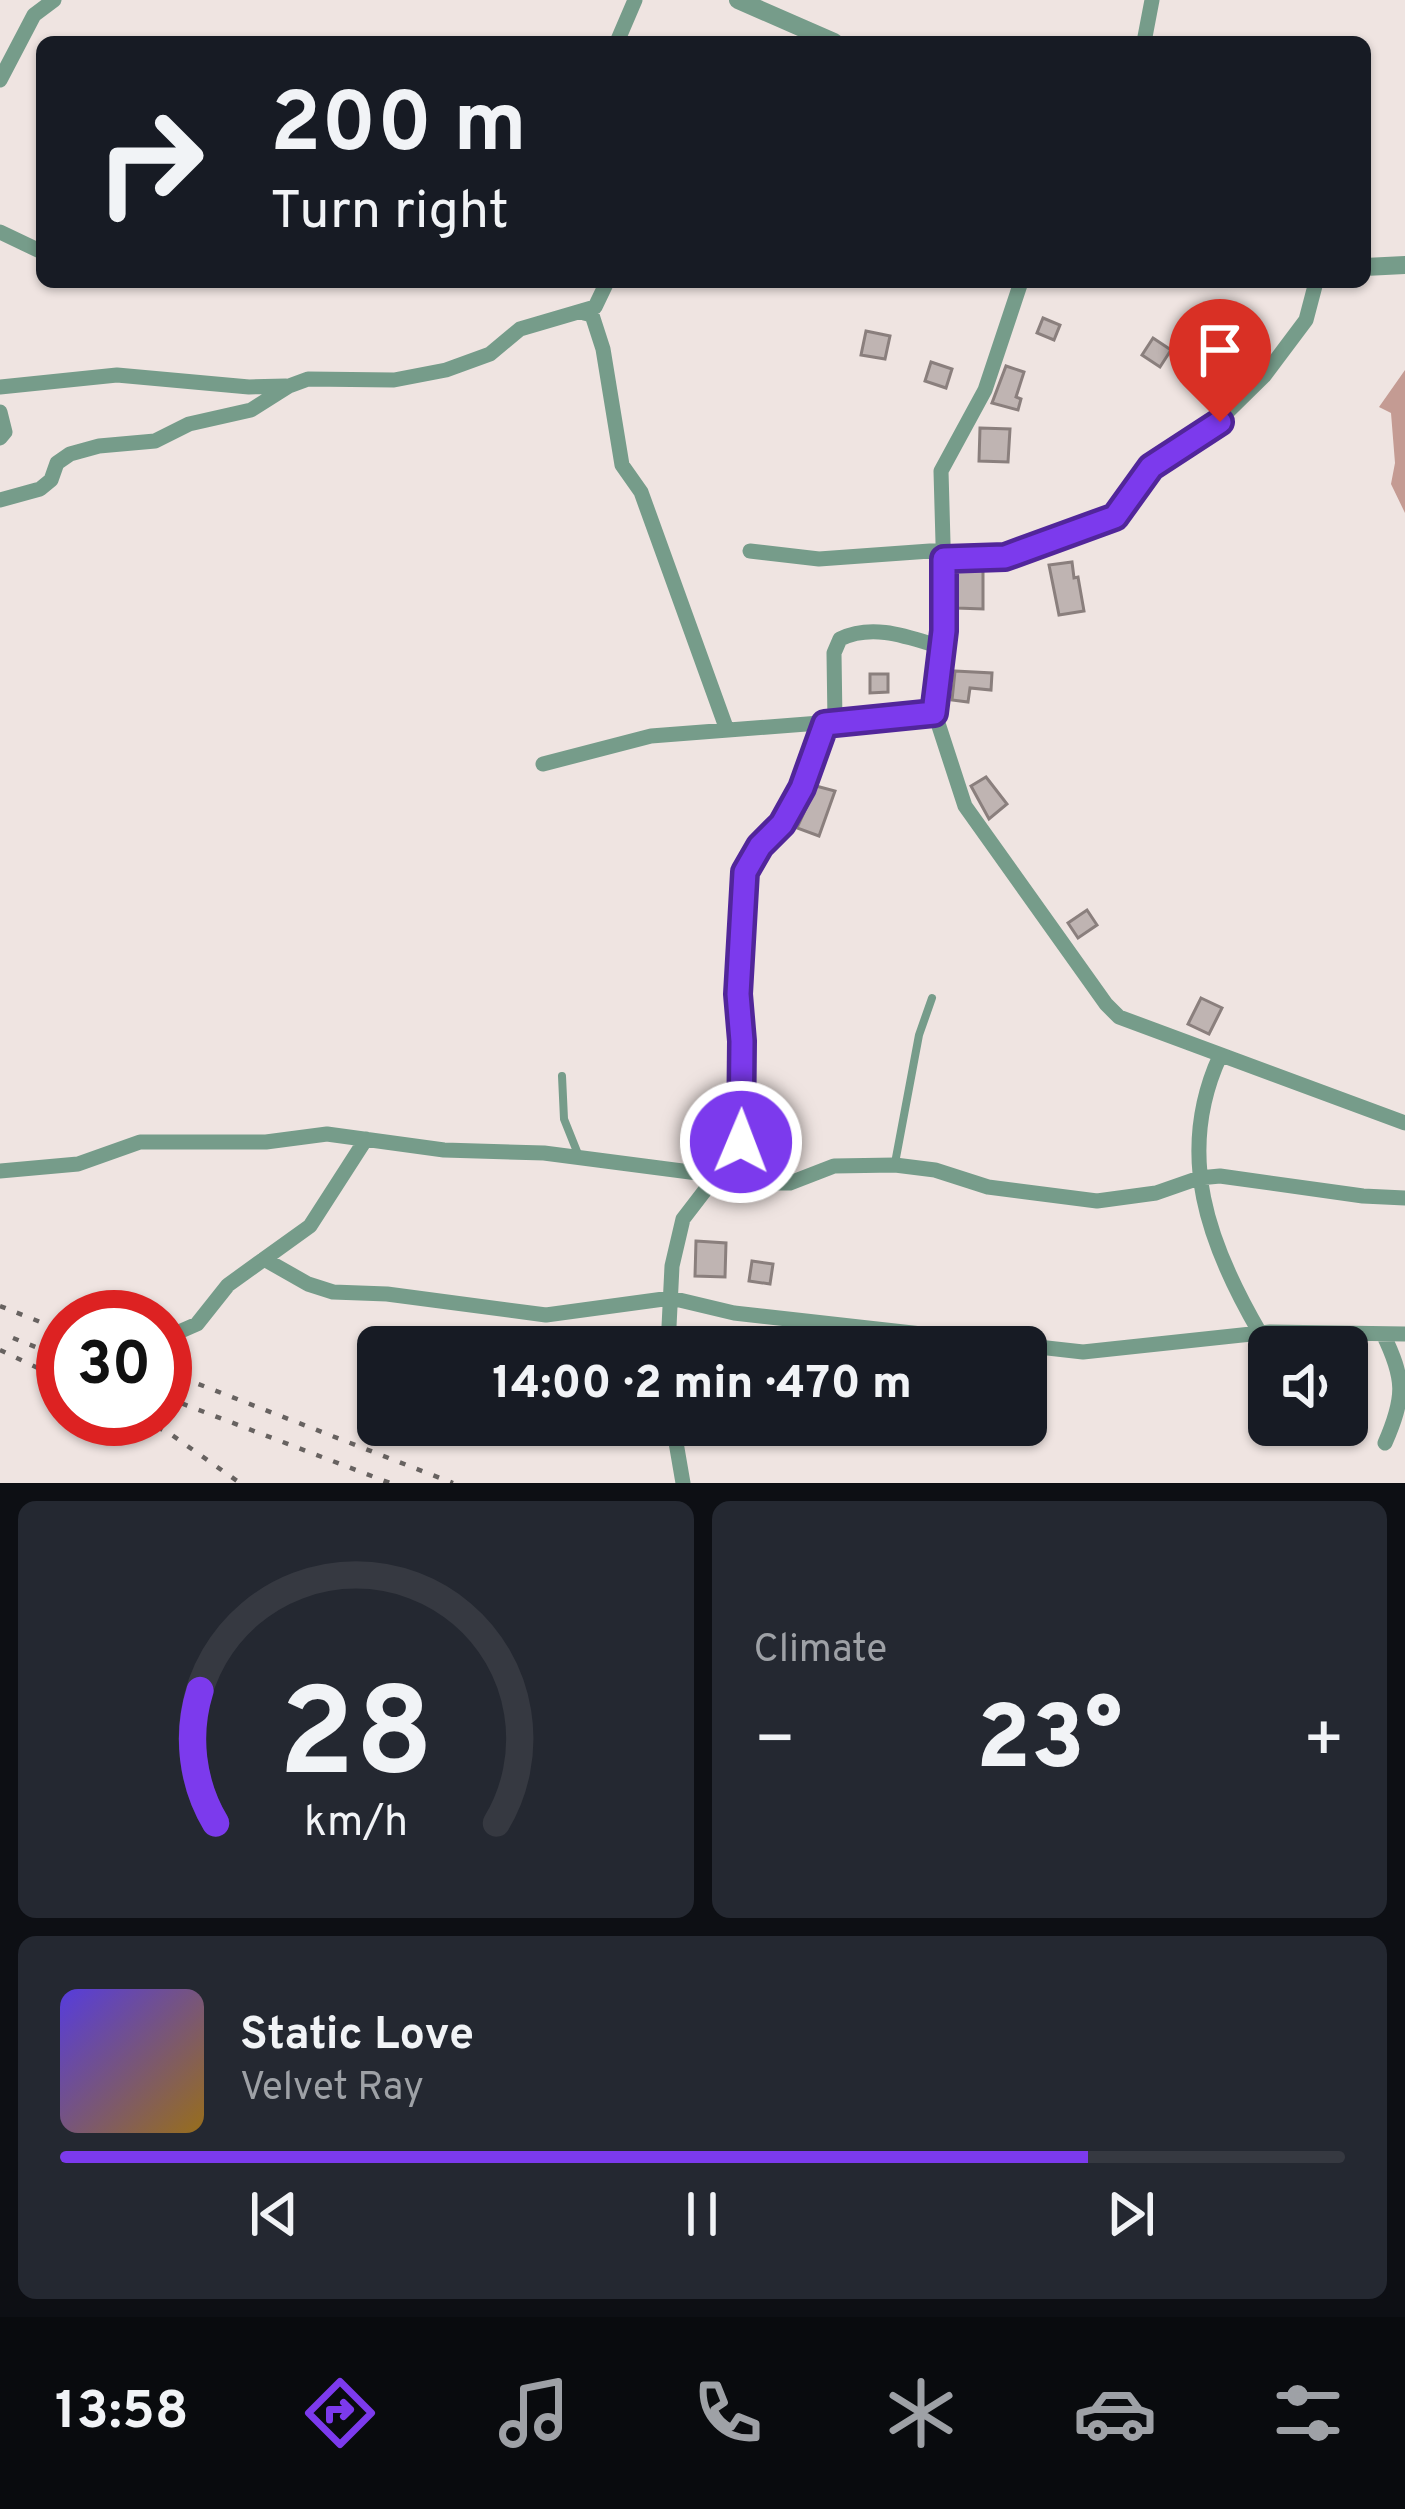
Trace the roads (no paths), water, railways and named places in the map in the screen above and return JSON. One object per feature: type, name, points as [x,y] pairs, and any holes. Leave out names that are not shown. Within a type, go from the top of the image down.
[{"type":"street","points":[[0,80],[34,15],[54,0]]},
{"type":"street","points":[[620,36],[635,0]]},
{"type":"street","points":[[738,0],[820,36]]},
{"type":"street","points":[[1145,36],[1152,0]]},
{"type":"street","points":[[0,232],[36,249]]},
{"type":"street","points":[[1371,267],[1405,265]]},
{"type":"street","points":[[0,500],[40,489],[51,480],[57,463],[70,454],[155,441],[189,424],[251,410],[308,380],[394,380],[446,370],[490,354],[520,329],[584,313],[595,307],[604,288]]},
{"type":"street","points":[[1019,288],[985,390],[944,460],[941,647],[934,713],[965,806],[1106,1004],[1138,1027],[1405,1123]]},
{"type":"street","points":[[750,551],[819,559],[944,554],[1005,557],[1115,517],[1151,467],[1204,435],[1264,376],[1306,320],[1314,288]]},
{"type":"street","points":[[584,313],[592,315],[603,349],[622,465],[641,492],[728,730]]},
{"type":"street","points":[[0,387],[117,375],[289,386]]},
{"type":"street","points":[[0,412],[5,432],[0,438]]},
{"type":"street","points":[[669,1326],[672,1266],[683,1219],[716,1176],[737,1161],[740,1151],[738,994],[745,872],[760,846],[782,824],[830,723],[833,660],[840,639],[878,631],[941,647]]},
{"type":"street","points":[[543,764],[651,736],[934,713]]},
{"type":"street","points":[[1220,1056],[1200,1105],[1199,1178],[1228,1277],[1255,1326]]},
{"type":"street","points":[[0,1171],[78,1164],[140,1142],[266,1142],[327,1134],[444,1150],[544,1153],[790,1183],[834,1166],[895,1165],[935,1170],[988,1186],[1097,1202],[1220,1176],[1405,1198]]},
{"type":"street","points":[[192,1328],[229,1285],[319,1216],[366,1139]]},
{"type":"street","points":[[264,1258],[325,1290],[546,1315],[671,1298],[755,1316],[1083,1352],[1248,1334]]},
{"type":"street","points":[[1368,1334],[1405,1334]]},
{"type":"street","points":[[1383,1334],[1398,1364],[1404,1391],[1385,1443]]},
{"type":"street","points":[[677,1446],[683,1483]]},
{"type":"lane","points":[[895,1165],[919,1035],[932,998]]},
{"type":"lane","points":[[562,1076],[568,1135],[584,1159]]},
{"type":"railway","points":[[0,1306],[36,1320]]},
{"type":"railway","points":[[13,1338],[36,1347]]},
{"type":"railway","points":[[0,1350],[36,1367]]},
{"type":"railway","points":[[192,1382],[453,1483]]},
{"type":"railway","points":[[192,1407],[390,1483]]},
{"type":"railway","points":[[187,1446],[240,1483]]}]
